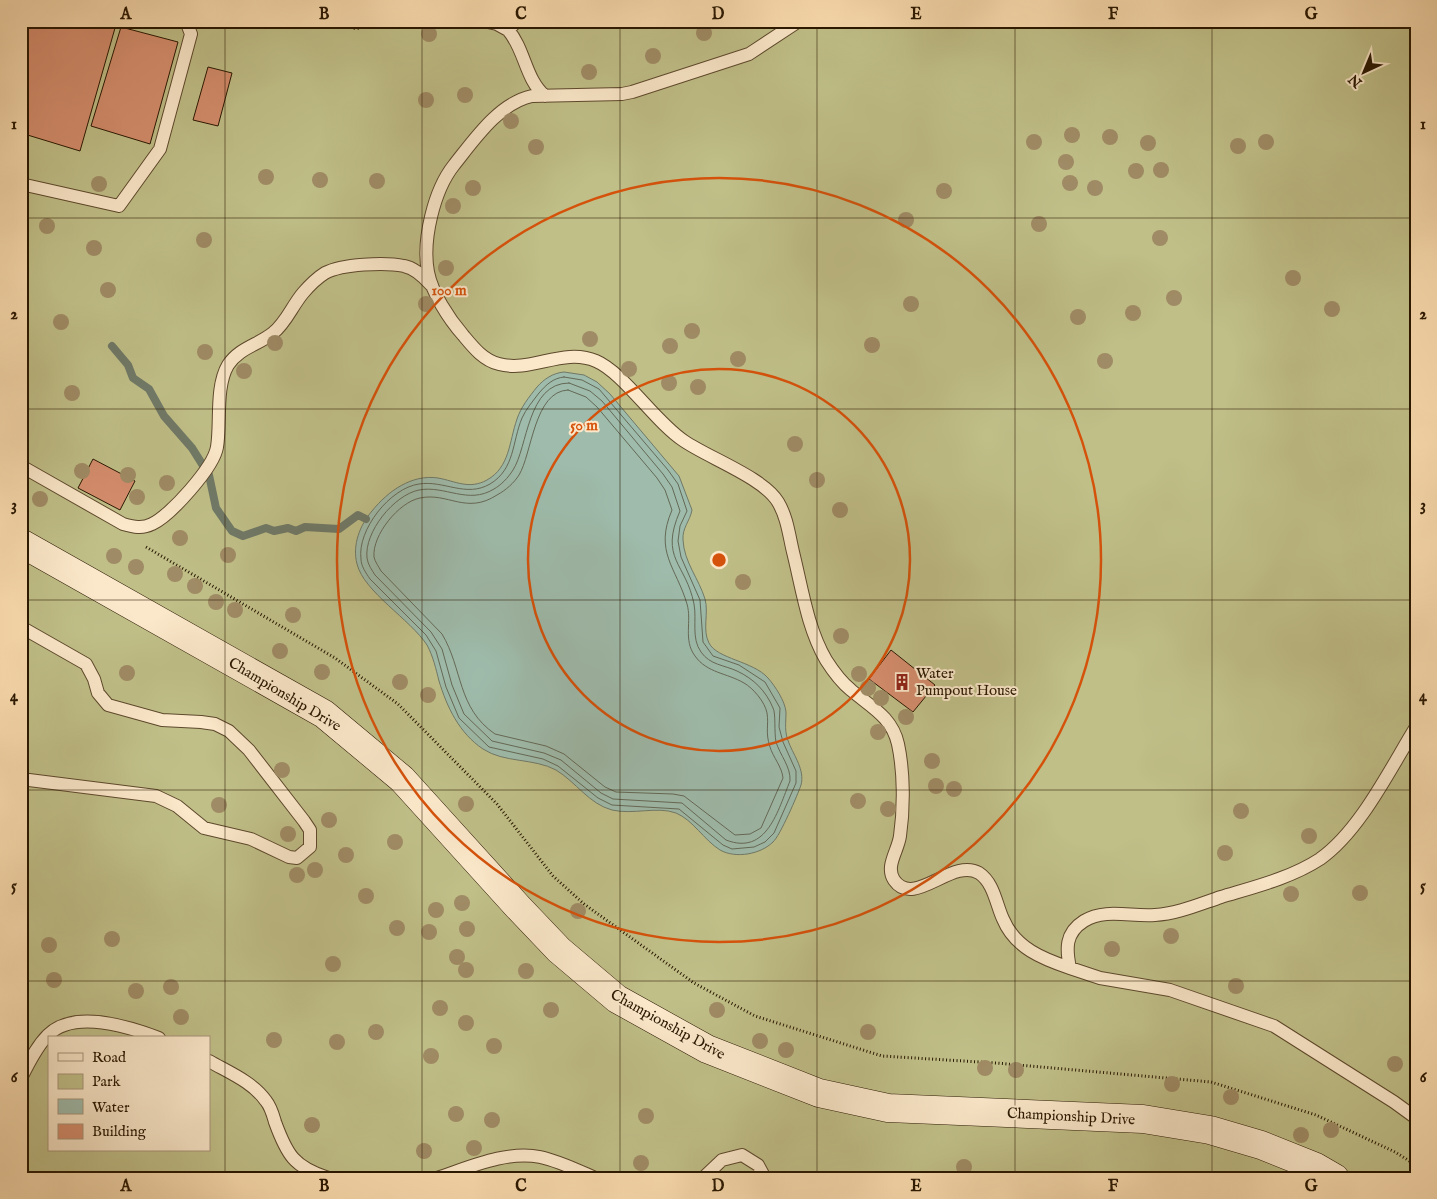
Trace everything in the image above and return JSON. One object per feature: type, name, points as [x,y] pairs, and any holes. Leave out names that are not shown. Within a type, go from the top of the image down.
[{"type":"street","name":"Championship Drive","points":[[21,543],[324,714],[402,779],[559,950],[617,999],[707,1050],[819,1093],[888,1108],[1143,1119],[1210,1130],[1260,1145],[1316,1167],[1334,1178]]},
{"type":"lane","points":[[22,188],[119,206],[160,149],[191,34],[186,21]]},
{"type":"lane","points":[[483,21],[512,26],[531,79],[538,90],[545,96]]},
{"type":"lane","points":[[799,21],[749,54],[632,92],[521,98],[499,114],[452,168],[440,186],[432,214],[428,250],[428,274],[457,328],[475,349],[489,361],[510,366],[568,356],[596,362],[613,372],[660,422],[680,439],[771,493],[787,524],[812,628],[820,648],[844,683],[888,720],[896,737],[901,771],[902,807],[900,838],[892,862],[892,877],[901,887],[910,889],[931,884],[956,871],[974,870],[988,881],[1002,919],[1016,940],[1030,951],[1100,978],[1170,990],[1274,1026],[1378,1091],[1416,1118]]},
{"type":"lane","points":[[21,466],[123,524],[138,528],[163,519],[212,462],[217,447],[219,401],[227,366],[240,352],[274,333],[302,294],[325,274],[359,265],[404,266],[414,270],[435,288]]},
{"type":"lane","points":[[21,627],[86,664],[102,699],[108,705],[162,720],[215,724],[240,739],[310,830],[310,847],[298,858],[289,857],[251,838],[204,828],[177,806],[156,796],[21,779]]},
{"type":"lane","points":[[1070,968],[1066,952],[1067,943],[1070,935],[1085,920],[1117,913],[1155,915],[1178,911],[1293,873],[1320,859],[1338,845],[1352,827],[1416,728]]},
{"type":"lane","points":[[21,1078],[39,1045],[49,1034],[62,1026],[83,1023],[107,1023],[131,1028],[153,1036]]},
{"type":"lane","points":[[210,1063],[254,1088],[266,1100],[286,1149],[292,1158],[303,1168],[328,1178]]},
{"type":"lane","points":[[702,1178],[722,1160],[742,1155],[758,1165],[764,1178]]},
{"type":"lane","points":[[437,1178],[487,1162],[529,1156],[554,1161],[595,1178]]},
{"type":"path","points":[[347,21],[352,28],[357,29],[366,21]]},
{"type":"path","points":[[143,545],[335,658],[398,704],[497,804],[553,876],[584,904],[694,983],[755,1016],[882,1056],[996,1063],[1211,1082],[1316,1116],[1395,1152],[1416,1165]]},
{"type":"green space","points":[[21,21],[1416,21],[1416,1178],[21,1178]]},
{"type":"water","points":[[564,372],[584,375],[597,382],[610,394],[679,476],[692,510],[684,532],[684,548],[705,599],[706,633],[709,643],[719,653],[761,672],[774,685],[784,703],[786,735],[802,774],[802,779],[780,832],[773,842],[762,850],[741,855],[726,853],[714,846],[688,820],[676,813],[661,810],[628,812],[612,810],[589,798],[556,770],[547,766],[510,759],[483,749],[467,735],[450,710],[427,645],[410,625],[368,585],[361,574],[356,557],[358,536],[368,517],[385,497],[410,481],[428,477],[468,485],[480,483],[495,475],[508,453],[517,419],[528,398],[546,379],[552,375]]},
{"type":"building","points":[[21,21],[117,21],[80,151],[21,133]]},
{"type":"building","points":[[121,27],[178,42],[150,144],[91,126]]},
{"type":"building","points":[[208,67],[232,73],[218,126],[193,120]]},
{"type":"building","points":[[93,459],[135,481],[120,510],[78,488]]},
{"type":"building","name":"Water Pumpout House","points":[[891,650],[935,685],[913,712],[869,679]]},
{"type":"waterway","points":[[112,346],[128,365],[133,378],[149,389],[164,416],[192,448],[209,475],[216,508],[232,531],[243,536],[266,528],[274,531],[288,528],[296,531],[305,527],[339,529],[358,515],[366,519]]},
{"type":"place","name":"Water Pumpout House","points":[[902,682]]}]
